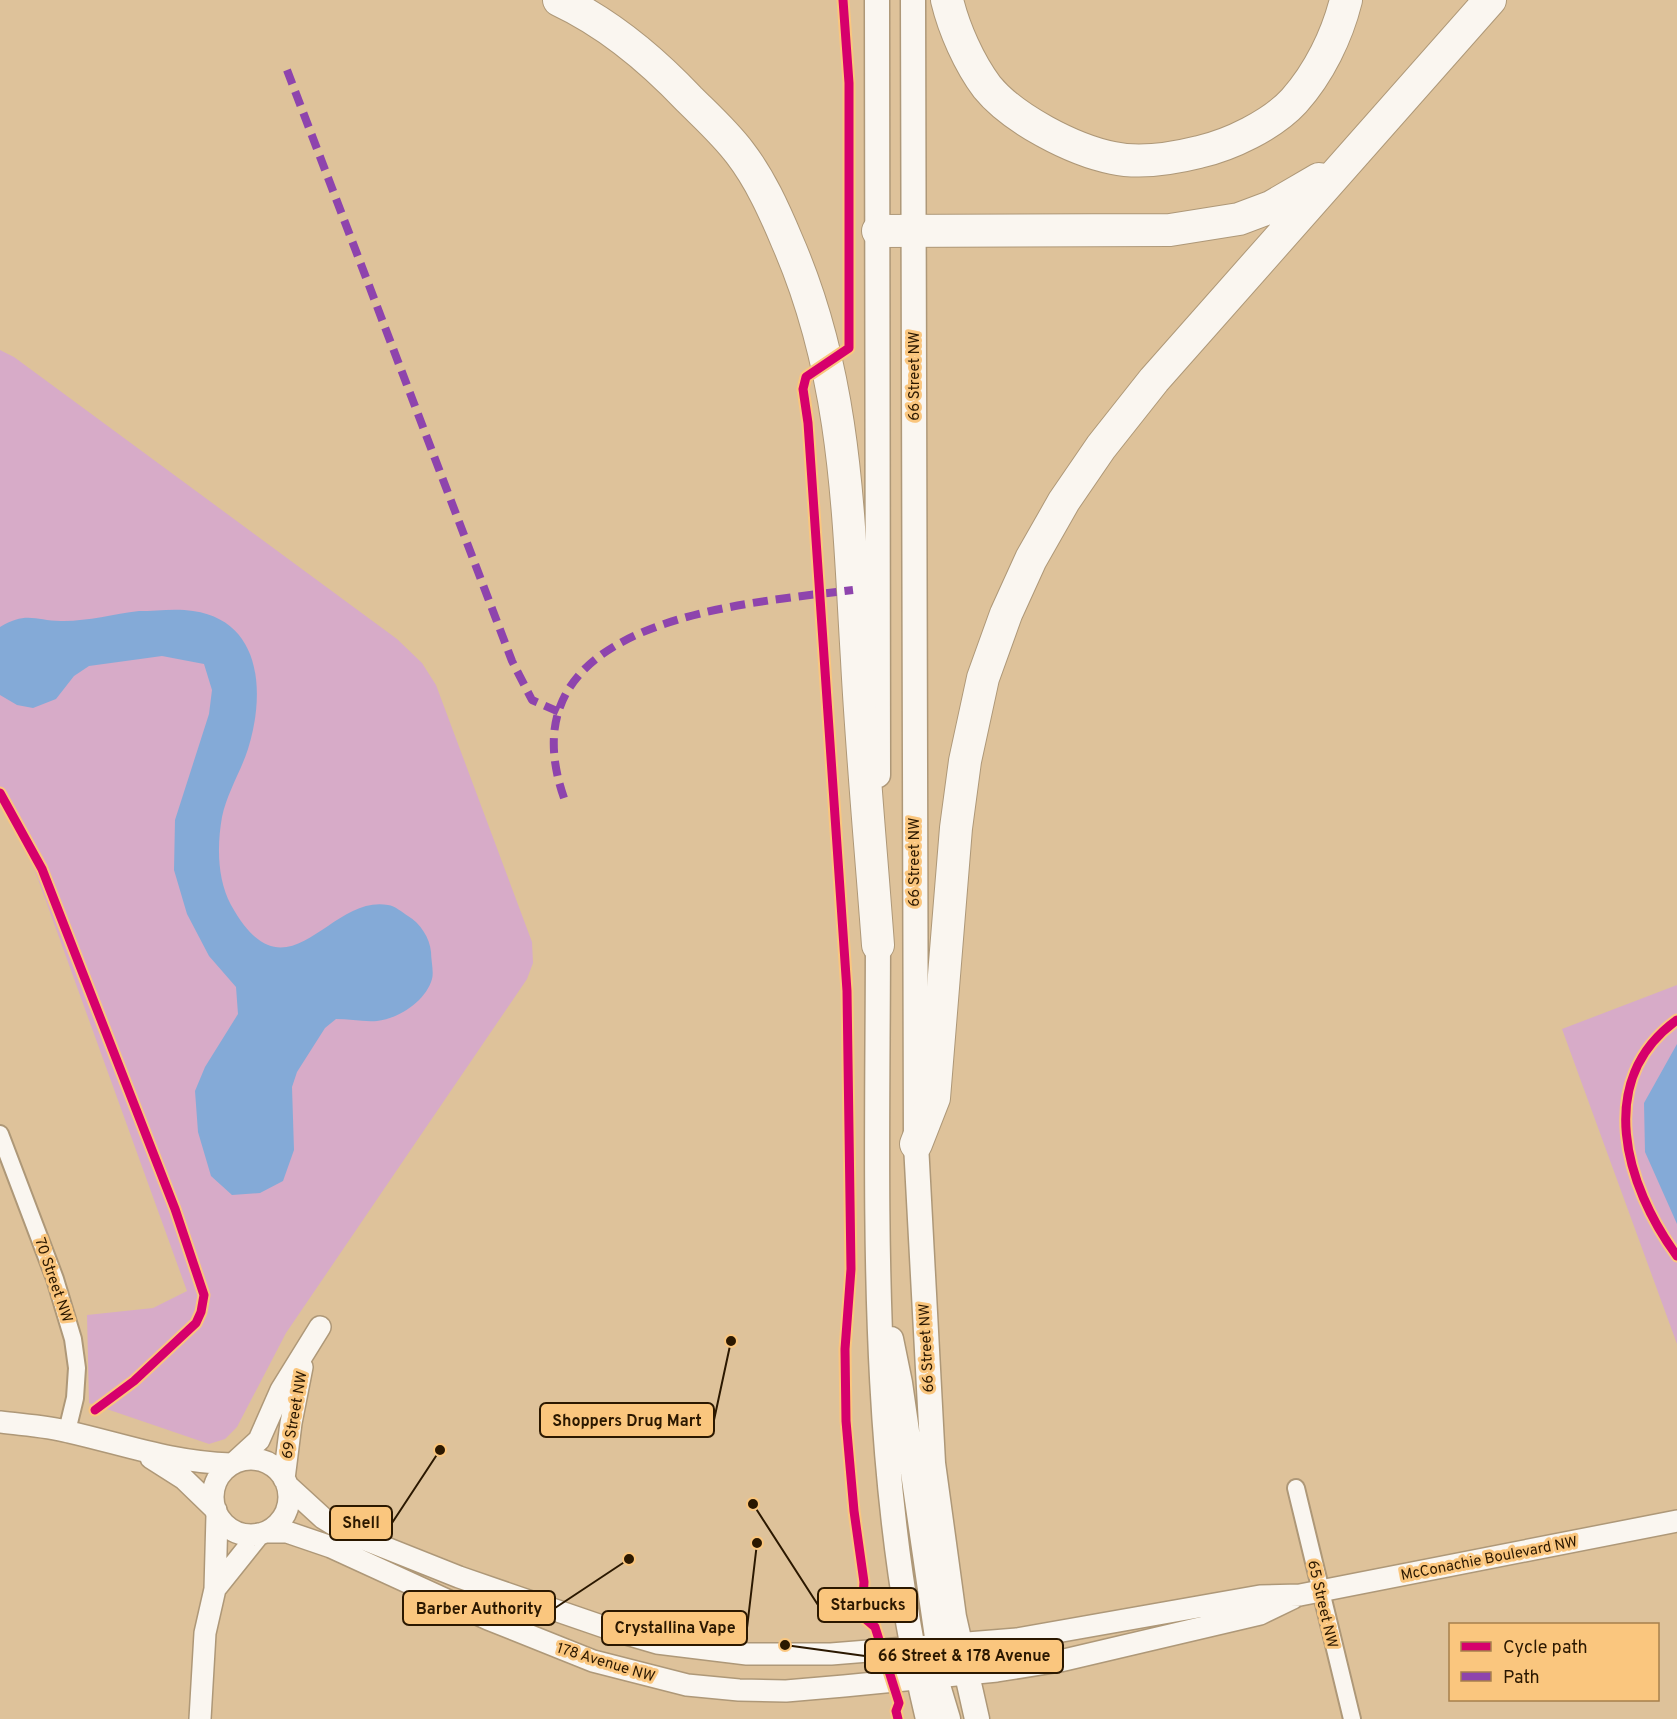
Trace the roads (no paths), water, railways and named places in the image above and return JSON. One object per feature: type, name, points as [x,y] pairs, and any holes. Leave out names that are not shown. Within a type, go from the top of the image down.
[{"type":"highway","points":[[559,0],[601,24],[636,50],[676,86],[739,151],[758,180],[779,220],[808,289],[829,363],[844,460],[878,945]]},
{"type":"highway","points":[[947,0],[951,15],[970,58],[988,88],[1049,135],[1083,151],[1114,159],[1140,161],[1170,159],[1231,143],[1293,102],[1324,57],[1346,0]]},
{"type":"highway","points":[[916,1144],[934,1098],[956,828],[965,761],[983,678],[1006,614],[1027,568],[1064,501],[1101,447],[1154,380],[1490,0]]},
{"type":"highway","points":[[878,231],[914,229],[1151,231],[1239,219],[1298,193],[1326,173],[1374,132]]},
{"type":"main road","points":[[877,0],[879,1292],[884,1415],[898,1552],[911,1646],[948,1719]]},
{"type":"main road","name":"66 Street NW","points":[[913,0],[916,1144],[933,1464],[945,1563],[948,1643],[967,1674],[977,1719]]},
{"type":"main road","points":[[879,1292],[900,1383],[948,1643]]},
{"type":"main road","points":[[927,1678],[928,1719]]},
{"type":"street","name":"70 Street NW","points":[[0,1134],[62,1300],[73,1339],[77,1368],[75,1398],[67,1431]]},
{"type":"street","name":"69 Street NW","points":[[233,1463],[259,1440],[281,1390],[320,1327]]},
{"type":"street","name":"69 Street NW","points":[[286,1482],[289,1430],[306,1352]]},
{"type":"street","points":[[0,1422],[67,1431],[143,1453],[194,1462],[233,1463]]},
{"type":"street","points":[[143,1453],[184,1479],[217,1512],[223,1523],[239,1534],[263,1533]]},
{"type":"street","points":[[200,1719],[205,1633],[215,1589],[217,1512],[214,1489],[223,1470],[233,1463],[246,1459],[268,1462],[322,1518],[346,1532],[531,1604],[657,1643],[747,1654],[790,1656],[948,1643]]},
{"type":"street","points":[[215,1589],[263,1533],[284,1518],[289,1508],[286,1482]]},
{"type":"street","name":"65 Street NW","points":[[1296,1488],[1352,1719]]},
{"type":"street","name":"McConachie Boulevard NW","points":[[948,1643],[1017,1639],[1260,1596],[1300,1595],[1677,1521]]},
{"type":"street","name":"178 Avenue NW","points":[[263,1533],[287,1532],[331,1547],[545,1643],[636,1674],[687,1686],[739,1690],[786,1690],[967,1674]]},
{"type":"street","name":"McConachie Boulevard NW","points":[[967,1674],[1060,1661],[1112,1650],[1260,1614],[1300,1595]]},
{"type":"water","points":[[186,610],[216,618],[234,629],[246,645],[253,664],[257,684],[253,728],[248,749],[224,808],[219,850],[226,895],[251,934],[271,946],[289,946],[308,939],[346,915],[366,906],[388,905],[398,909],[417,923],[424,931],[430,947],[432,979],[424,995],[410,1008],[385,1020],[336,1019],[325,1028],[297,1072],[292,1087],[294,1150],[283,1181],[260,1193],[232,1195],[211,1176],[198,1132],[195,1091],[205,1067],[238,1014],[236,987],[209,956],[187,914],[174,870],[175,820],[209,714],[212,690],[204,664],[162,656],[89,666],[74,676],[56,699],[33,708],[17,705],[0,695],[0,627],[25,618],[73,621],[139,611]]},
{"type":"water","points":[[1677,1044],[1677,1224],[1645,1152],[1644,1103]]},
{"type":"place","name":"Shoppers Drug Mart","points":[[731,1341]]},
{"type":"place","name":"Shell","points":[[440,1450]]},
{"type":"place","name":"Starbucks","points":[[753,1504]]},
{"type":"place","name":"Crystallina Vape","points":[[757,1543]]},
{"type":"place","name":"Barber Authority","points":[[629,1559]]},
{"type":"place","name":"66 Street & 178 Avenue","points":[[785,1645]]}]
